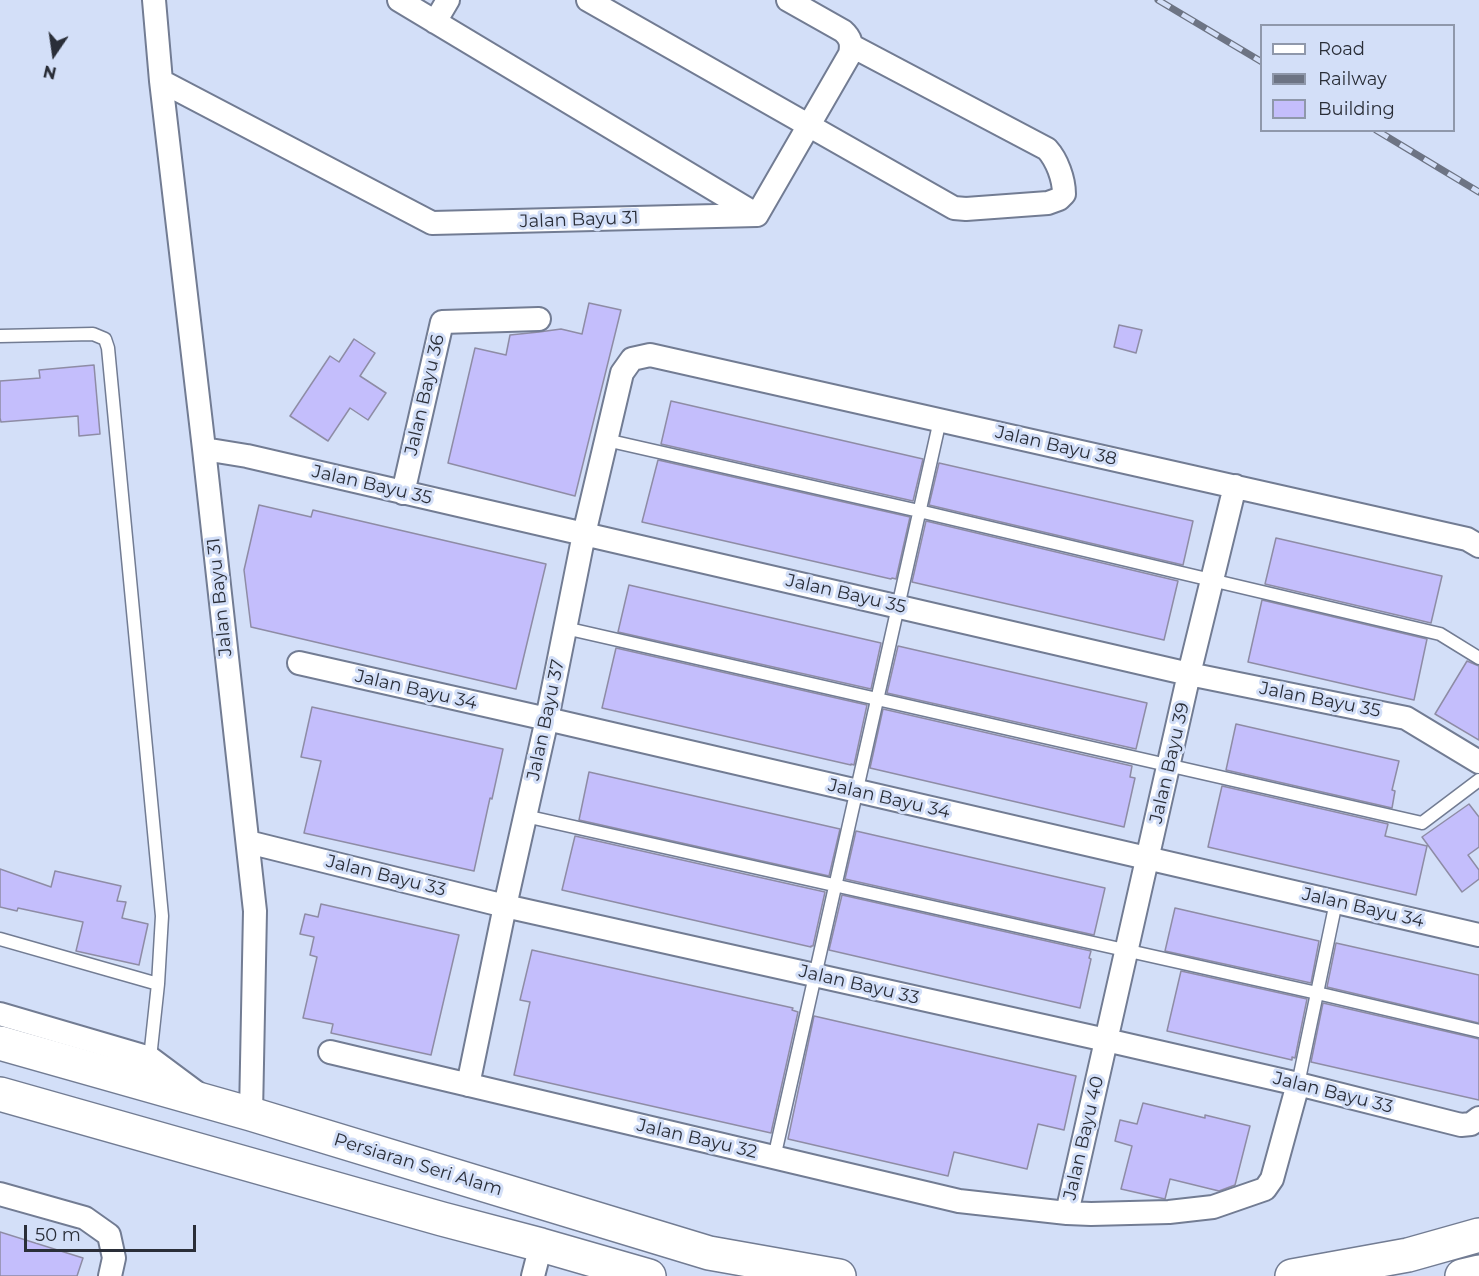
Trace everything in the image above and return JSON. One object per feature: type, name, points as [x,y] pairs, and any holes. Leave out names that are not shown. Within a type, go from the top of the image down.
[{"type":"main road","name":"Persiaran Seri Alam","points":[[0,1043],[251,1114],[709,1253],[839,1276]]},
{"type":"main road","points":[[0,1094],[649,1276]]},
{"type":"main road","points":[[1292,1276],[1408,1255],[1479,1235]]},
{"type":"main road","points":[[1462,1276],[1479,1272]]},
{"type":"street","name":"Jalan Bayu 31","points":[[154,0],[160,81],[204,449],[255,921],[251,1114]]},
{"type":"street","points":[[399,0],[757,215],[850,54],[852,46],[849,37],[843,31],[788,0]]},
{"type":"street","points":[[435,22],[448,0]]},
{"type":"street","points":[[588,0],[954,208],[1048,203],[1059,199],[1064,194],[1064,186],[1053,156],[1047,149],[852,46]]},
{"type":"street","name":"Jalan Bayu 31","points":[[160,81],[432,224],[757,215]]},
{"type":"street","name":"Jalan Bayu 36","points":[[403,493],[442,322],[539,319]]},
{"type":"street","name":"Jalan Bayu 38","points":[[632,359],[650,355],[1467,538],[1479,546]]},
{"type":"street","name":"Jalan Bayu 37","points":[[468,1085],[547,719],[584,534],[622,373],[632,359]]},
{"type":"street","name":"Jalan Bayu 35","points":[[204,449],[247,456],[1190,674],[1406,718],[1479,762]]},
{"type":"street","name":"Jalan Bayu 39","points":[[1106,1040],[1235,486]]},
{"type":"street","name":"Jalan Bayu 34","points":[[300,663],[1479,935]]},
{"type":"street","name":"Jalan Bayu 33","points":[[248,842],[505,906],[1106,1040],[1298,1084],[1461,1125],[1475,1121]]},
{"type":"street","points":[[0,1014],[150,1058],[209,1102]]},
{"type":"street","name":"Jalan Bayu 40","points":[[1106,1040],[1067,1214],[1169,1212],[1213,1207],[1265,1189],[1272,1179],[1298,1084]]},
{"type":"street","name":"Jalan Bayu 32","points":[[330,1052],[959,1202],[1067,1214]]},
{"type":"street","points":[[0,1194],[85,1218],[109,1235],[114,1258],[110,1276]]},
{"type":"street","points":[[533,1276],[541,1245]]},
{"type":"lane","points":[[0,336],[93,334],[105,339],[108,348],[162,916],[150,1058]]},
{"type":"lane","points":[[774,1158],[940,420]]},
{"type":"lane","points":[[606,440],[1440,634],[1479,658]]},
{"type":"lane","points":[[565,628],[1422,823],[1479,780]]},
{"type":"lane","points":[[525,816],[835,884],[1479,1031]]},
{"type":"lane","points":[[1298,1084],[1336,902]]},
{"type":"lane","points":[[0,939],[158,984]]},
{"type":"building","points":[[589,303],[621,310],[575,496],[448,463],[475,348],[506,355],[510,335],[561,329],[582,334]]},
{"type":"building","points":[[1119,325],[1142,330],[1136,353],[1114,347]]},
{"type":"building","points":[[354,339],[375,353],[360,376],[386,393],[368,420],[350,408],[328,441],[290,416],[330,356],[339,362]]},
{"type":"building","points":[[94,365],[100,434],[79,436],[78,416],[1,422],[0,381],[40,378],[39,370]]},
{"type":"building","points":[[671,401],[923,459],[913,501],[661,444]]},
{"type":"building","points":[[658,460],[910,517],[896,579],[642,522]]},
{"type":"building","points":[[939,463],[1193,521],[1183,565],[929,505]]},
{"type":"building","points":[[259,505],[311,517],[313,510],[546,564],[516,689],[251,627],[244,570]]},
{"type":"building","points":[[926,521],[1178,581],[1164,640],[912,582]]},
{"type":"building","points":[[1276,538],[1442,576],[1431,623],[1265,584]]},
{"type":"building","points":[[629,585],[881,643],[871,689],[618,632]]},
{"type":"building","points":[[1262,600],[1427,639],[1414,700],[1248,662]]},
{"type":"building","points":[[898,646],[1147,703],[1136,749],[887,693]]},
{"type":"building","points":[[616,648],[867,705],[854,765],[602,708]]},
{"type":"building","points":[[1467,661],[1479,666],[1479,740],[1435,714]]},
{"type":"building","points":[[312,707],[503,749],[474,871],[304,833],[321,761],[301,757]]},
{"type":"building","points":[[883,709],[1132,766],[1130,777],[1135,778],[1124,827],[870,768]]},
{"type":"building","points":[[1236,724],[1399,761],[1392,790],[1395,791],[1392,808],[1226,770]]},
{"type":"building","points":[[589,772],[840,829],[829,876],[579,820]]},
{"type":"building","points":[[1222,786],[1388,824],[1385,836],[1427,846],[1416,895],[1208,847]]},
{"type":"building","points":[[1469,804],[1479,817],[1479,847],[1468,855],[1479,870],[1479,879],[1462,892],[1422,837]]},
{"type":"building","points":[[856,831],[1105,888],[1094,935],[845,879]]},
{"type":"building","points":[[575,836],[825,892],[813,946],[562,890]]},
{"type":"building","points":[[0,869],[51,887],[55,871],[121,886],[117,901],[126,902],[122,918],[148,924],[139,965],[76,951],[83,922],[18,908],[17,911],[0,907]]},
{"type":"building","points":[[842,895],[1091,951],[1080,1008],[829,950]]},
{"type":"building","points":[[321,904],[459,935],[431,1055],[331,1033],[333,1024],[303,1018],[317,957],[310,955],[314,937],[300,934],[305,914],[318,917]]},
{"type":"building","points":[[1175,908],[1319,941],[1311,983],[1165,951]]},
{"type":"building","points":[[1336,943],[1479,975],[1479,1023],[1327,987]]},
{"type":"building","points":[[532,950],[793,1008],[792,1010],[798,1012],[771,1133],[514,1075],[530,1002],[520,1000]]},
{"type":"building","points":[[1181,971],[1307,999],[1295,1058],[1292,1057],[1292,1060],[1167,1031]]},
{"type":"building","points":[[1323,1003],[1479,1039],[1479,1100],[1311,1062]]},
{"type":"building","points":[[814,1016],[1076,1076],[1064,1130],[1038,1124],[1027,1169],[954,1152],[948,1176],[788,1139]]},
{"type":"building","points":[[1143,1103],[1250,1126],[1235,1185],[1219,1191],[1170,1179],[1165,1199],[1121,1189],[1132,1146],[1115,1141],[1120,1120],[1137,1124]]},
{"type":"building","points":[[0,1232],[83,1258],[77,1276],[0,1276]]},
{"type":"railway","points":[[1158,0],[1260,61]]},
{"type":"railway","points":[[1379,132],[1479,192]]}]
